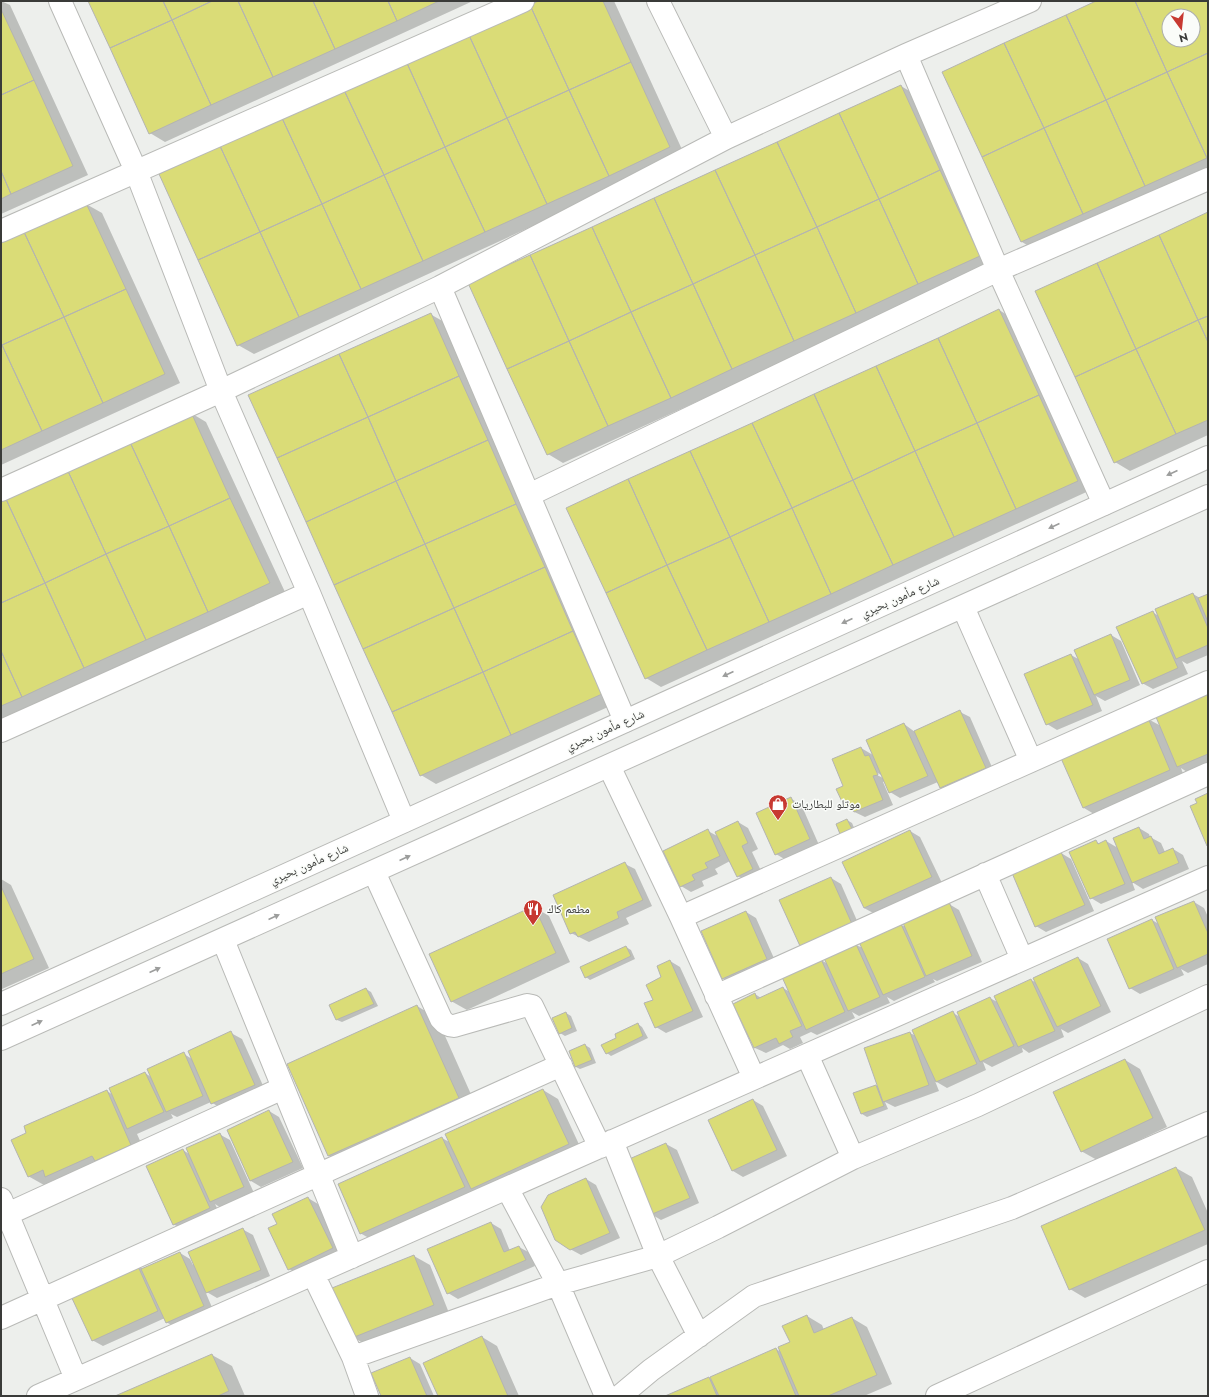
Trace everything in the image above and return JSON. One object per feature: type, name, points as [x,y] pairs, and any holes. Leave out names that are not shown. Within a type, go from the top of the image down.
[{"type":"street","points":[[60,1],[136,171],[221,391],[309,593],[404,821]]},
{"type":"street","points":[[1,231],[523,1]]},
{"type":"street","points":[[658,1],[726,138]]},
{"type":"street","points":[[1,490],[221,391],[440,287],[726,138],[906,55],[1030,1]]},
{"type":"street","points":[[906,55],[998,270],[1104,504]]},
{"type":"street","points":[[529,495],[998,270],[1208,179]]},
{"type":"street","points":[[440,287],[625,721]]},
{"type":"street","name":"شارع مأمون بحيري","points":[[1,1004],[1208,456]]},
{"type":"street","points":[[1,1040],[1208,496]]},
{"type":"street","points":[[1,731],[309,593]]},
{"type":"street","points":[[963,607],[1031,761]]},
{"type":"street","points":[[681,917],[1208,682]]},
{"type":"street","points":[[609,766],[681,917],[754,1078]]},
{"type":"street","points":[[716,996],[1208,774]]},
{"type":"street","points":[[374,872],[441,1019],[445,1024],[454,1026],[526,1005],[532,1006],[561,1066],[606,1144],[658,1256],[699,1336]]},
{"type":"street","points":[[986,874],[1022,959]]},
{"type":"street","points":[[38,1396],[1208,877]]},
{"type":"street","points":[[223,940],[352,1257]]},
{"type":"street","points":[[353,1357],[558,1284],[658,1256],[853,1158],[978,1105],[1208,996]]},
{"type":"street","points":[[807,1055],[853,1158]]},
{"type":"street","points":[[1,1318],[561,1066]]},
{"type":"street","points":[[76,1380],[43,1299],[3,1210],[283,1088]]},
{"type":"street","points":[[620,1396],[651,1370],[754,1296],[1012,1208],[1208,1123]]},
{"type":"street","points":[[507,1188],[558,1284],[606,1396]]},
{"type":"street","points":[[937,1396],[1208,1271]]},
{"type":"street","points":[[313,1274],[353,1357],[367,1396]]},
{"type":"building","points":[[88,1],[163,1],[172,20],[110,48]]},
{"type":"building","points":[[163,1],[212,1],[172,20]]},
{"type":"building","points":[[212,1],[238,1],[273,77],[211,105],[172,20]]},
{"type":"building","points":[[238,1],[313,1],[335,49],[273,77]]},
{"type":"building","points":[[313,1],[388,1],[397,21],[335,49]]},
{"type":"building","points":[[388,1],[439,1],[397,21]]},
{"type":"building","points":[[538,1],[603,1],[631,62],[569,90],[530,5]]},
{"type":"building","points":[[1096,1],[1135,1],[1167,72],[1106,100],[1066,15]]},
{"type":"building","points":[[1135,1],[1208,1],[1208,53],[1167,72]]},
{"type":"building","points":[[530,5],[569,90],[507,118],[468,33]]},
{"type":"building","points":[[1,9],[34,80],[1,95]]},
{"type":"building","points":[[1066,15],[1106,100],[1044,128],[1004,43]]},
{"type":"building","points":[[172,20],[211,105],[149,134],[110,48]]},
{"type":"building","points":[[468,33],[507,118],[445,147],[406,61]]},
{"type":"building","points":[[1004,43],[1044,128],[982,157],[942,72]]},
{"type":"building","points":[[1208,53],[1208,157],[1207,158],[1167,72]]},
{"type":"building","points":[[406,61],[445,147],[384,175],[344,90]]},
{"type":"building","points":[[631,62],[670,147],[609,176],[569,90]]},
{"type":"building","points":[[1167,72],[1207,158],[1145,186],[1106,100]]},
{"type":"building","points":[[34,80],[73,166],[11,194],[1,171],[1,95]]},
{"type":"building","points":[[901,85],[940,170],[879,199],[839,113]]},
{"type":"building","points":[[344,90],[384,175],[322,204],[282,118]]},
{"type":"building","points":[[569,90],[609,176],[547,204],[507,118]]},
{"type":"building","points":[[1106,100],[1145,186],[1083,214],[1044,128]]},
{"type":"building","points":[[839,113],[879,199],[817,227],[777,142]]},
{"type":"building","points":[[282,118],[322,204],[260,232],[220,146]]},
{"type":"building","points":[[507,118],[547,204],[485,232],[445,147]]},
{"type":"building","points":[[1044,128],[1083,214],[1021,242],[982,157]]},
{"type":"building","points":[[777,142],[817,227],[755,255],[715,170]]},
{"type":"building","points":[[220,146],[260,232],[198,260],[159,174]]},
{"type":"building","points":[[445,147],[485,232],[423,261],[384,175]]},
{"type":"building","points":[[715,170],[755,255],[693,284],[654,198]]},
{"type":"building","points":[[940,170],[980,256],[918,284],[879,199]]},
{"type":"building","points":[[1,171],[11,194],[1,199]]},
{"type":"building","points":[[384,175],[423,261],[361,289],[322,204]]},
{"type":"building","points":[[654,198],[693,284],[631,312],[592,227]]},
{"type":"building","points":[[879,199],[918,284],[856,313],[817,227]]},
{"type":"building","points":[[86,203],[126,289],[64,317],[24,232]]},
{"type":"building","points":[[322,204],[361,289],[299,317],[260,232]]},
{"type":"building","points":[[1208,212],[1208,316],[1198,320],[1159,235]]},
{"type":"building","points":[[592,227],[631,312],[569,341],[530,255]]},
{"type":"building","points":[[817,227],[856,313],[794,341],[755,255]]},
{"type":"building","points":[[24,232],[64,317],[2,345],[1,243]]},
{"type":"building","points":[[260,232],[299,317],[237,346],[198,260]]},
{"type":"building","points":[[1159,235],[1198,320],[1136,349],[1097,263]]},
{"type":"building","points":[[530,255],[569,341],[507,369],[468,283]]},
{"type":"building","points":[[755,255],[794,341],[732,369],[693,284]]},
{"type":"building","points":[[1097,263],[1136,349],[1075,377],[1035,291]]},
{"type":"building","points":[[693,284],[732,369],[671,398],[631,312]]},
{"type":"building","points":[[126,289],[165,374],[103,403],[64,317]]},
{"type":"building","points":[[999,309],[1039,395],[977,423],[938,338]]},
{"type":"building","points":[[631,312],[671,398],[608,426],[569,341]]},
{"type":"building","points":[[431,313],[459,376],[368,417],[339,354]]},
{"type":"building","points":[[1208,316],[1208,342],[1198,320]]},
{"type":"building","points":[[64,317],[103,403],[42,431],[2,345]]},
{"type":"building","points":[[1198,320],[1208,342],[1208,420],[1176,434],[1136,349]]},
{"type":"building","points":[[938,338],[977,423],[915,451],[876,366]]},
{"type":"building","points":[[569,341],[608,426],[547,455],[507,369]]},
{"type":"building","points":[[2,345],[42,431],[1,450],[1,346]]},
{"type":"building","points":[[1136,349],[1176,434],[1114,463],[1075,377]]},
{"type":"building","points":[[339,354],[368,417],[277,458],[248,395]]},
{"type":"building","points":[[876,366],[915,451],[853,480],[814,394]]},
{"type":"building","points":[[459,376],[488,440],[396,481],[368,417]]},
{"type":"building","points":[[814,394],[853,480],[792,508],[752,423]]},
{"type":"building","points":[[1039,395],[1078,481],[1016,509],[977,423]]},
{"type":"building","points":[[191,412],[230,498],[169,526],[129,440]]},
{"type":"building","points":[[368,417],[396,481],[306,522],[277,458]]},
{"type":"building","points":[[752,423],[792,508],[730,537],[690,451]]},
{"type":"building","points":[[977,423],[1016,509],[954,537],[915,451]]},
{"type":"building","points":[[129,440],[169,526],[106,554],[67,469]]},
{"type":"building","points":[[488,440],[516,504],[425,544],[396,481]]},
{"type":"building","points":[[690,451],[730,537],[667,565],[628,479]]},
{"type":"building","points":[[915,451],[954,537],[893,565],[853,480]]},
{"type":"building","points":[[67,469],[106,554],[45,583],[5,497]]},
{"type":"building","points":[[628,479],[667,565],[606,593],[566,508]]},
{"type":"building","points":[[853,480],[893,565],[831,594],[792,508]]},
{"type":"building","points":[[396,481],[425,544],[334,585],[306,522]]},
{"type":"building","points":[[5,497],[45,583],[1,603],[1,499]]},
{"type":"building","points":[[230,498],[270,583],[208,612],[169,526]]},
{"type":"building","points":[[516,504],[545,567],[454,608],[425,544]]},
{"type":"building","points":[[792,508],[831,594],[769,622],[730,537]]},
{"type":"building","points":[[169,526],[208,612],[146,640],[106,554]]},
{"type":"building","points":[[730,537],[769,622],[707,650],[667,565]]},
{"type":"building","points":[[425,544],[454,608],[363,649],[334,585]]},
{"type":"building","points":[[106,554],[146,640],[84,668],[45,583]]},
{"type":"building","points":[[667,565],[707,650],[645,679],[606,593]]},
{"type":"building","points":[[545,567],[573,631],[483,672],[454,608]]},
{"type":"building","points":[[45,583],[84,668],[22,697],[1,651],[1,603]]},
{"type":"building","points":[[1193,593],[1208,628],[1208,645],[1176,659],[1155,609]]},
{"type":"building","points":[[1208,594],[1208,622],[1198,598]]},
{"type":"building","points":[[454,608],[483,672],[392,712],[363,649]]},
{"type":"building","points":[[1153,611],[1178,668],[1142,684],[1116,627]]},
{"type":"building","points":[[573,631],[602,694],[511,735],[483,672]]},
{"type":"building","points":[[1111,634],[1130,680],[1094,695],[1074,650]]},
{"type":"building","points":[[1,651],[22,697],[1,706]]},
{"type":"building","points":[[1071,654],[1093,705],[1046,725],[1024,674]]},
{"type":"building","points":[[483,672],[511,735],[420,776],[392,712]]},
{"type":"building","points":[[1208,694],[1208,754],[1177,767],[1156,717]]},
{"type":"building","points":[[960,710],[986,768],[940,788],[914,731]]},
{"type":"building","points":[[1148,718],[1170,770],[1083,808],[1060,756]]},
{"type":"building","points":[[904,723],[928,776],[889,793],[866,740]]},
{"type":"building","points":[[861,747],[865,756],[869,755],[878,775],[873,776],[883,800],[854,812],[852,806],[845,808],[836,789],[843,786],[832,759]]},
{"type":"building","points":[[1208,793],[1207,846],[1190,806],[1197,803],[1195,799]]},
{"type":"building","points":[[791,797],[810,839],[775,855],[756,813]]},
{"type":"building","points":[[847,819],[852,829],[840,834],[836,824]]},
{"type":"building","points":[[738,821],[748,843],[742,846],[753,869],[737,877],[715,832]]},
{"type":"building","points":[[1139,827],[1144,839],[1151,836],[1159,854],[1173,848],[1179,863],[1132,883],[1113,838]]},
{"type":"building","points":[[708,829],[720,856],[705,863],[708,868],[692,875],[695,880],[680,887],[663,851]]},
{"type":"building","points":[[910,830],[932,877],[864,908],[842,862]]},
{"type":"building","points":[[1096,840],[1098,844],[1106,840],[1125,884],[1090,899],[1069,852]]},
{"type":"building","points":[[1061,852],[1085,905],[1035,927],[1012,873]]},
{"type":"building","points":[[625,862],[643,900],[617,912],[619,918],[578,937],[575,932],[570,934],[553,895]]},
{"type":"building","points":[[831,877],[853,926],[800,946],[779,900]]},
{"type":"building","points":[[1,886],[34,959],[1,974]]},
{"type":"building","points":[[1194,901],[1208,933],[1208,954],[1177,968],[1155,917]]},
{"type":"building","points":[[949,902],[972,956],[926,976],[903,923]]},
{"type":"building","points":[[534,906],[556,953],[451,1002],[429,954]]},
{"type":"building","points":[[746,911],[767,959],[722,979],[701,931]]},
{"type":"building","points":[[1152,919],[1174,969],[1129,989],[1107,939]]},
{"type":"building","points":[[901,924],[925,977],[883,995],[859,942]]},
{"type":"building","points":[[856,944],[880,997],[848,1011],[824,958]]},
{"type":"building","points":[[626,946],[631,956],[585,978],[580,967]]},
{"type":"building","points":[[1078,957],[1101,1006],[1057,1027],[1033,978]]},
{"type":"building","points":[[821,959],[845,1012],[806,1030],[782,977]]},
{"type":"building","points":[[670,960],[693,1011],[655,1028],[644,1003],[653,1000],[646,985],[661,977],[657,966]]},
{"type":"building","points":[[1031,979],[1055,1031],[1018,1047],[994,996]]},
{"type":"building","points":[[783,987],[802,1026],[790,1031],[793,1037],[779,1044],[776,1038],[754,1048],[733,1004],[755,993],[757,999]]},
{"type":"building","points":[[366,988],[374,1004],[336,1020],[329,1005]]},
{"type":"building","points":[[990,997],[1014,1046],[980,1062],[957,1012]]},
{"type":"building","points":[[417,1005],[459,1098],[328,1156],[287,1064]]},
{"type":"building","points":[[953,1011],[977,1064],[936,1082],[912,1030]]},
{"type":"building","points":[[566,1012],[572,1028],[559,1034],[552,1018]]},
{"type":"building","points":[[638,1023],[643,1036],[606,1054],[601,1045],[616,1038],[615,1034]]},
{"type":"building","points":[[231,1031],[255,1085],[211,1104],[188,1051]]},
{"type":"building","points":[[910,1032],[929,1085],[883,1102],[864,1048]]},
{"type":"building","points":[[585,1044],[592,1060],[575,1067],[569,1051]]},
{"type":"building","points":[[184,1052],[203,1096],[166,1112],[147,1069]]},
{"type":"building","points":[[1125,1059],[1153,1118],[1081,1152],[1053,1092]]},
{"type":"building","points":[[145,1072],[164,1112],[127,1129],[109,1088]]},
{"type":"building","points":[[876,1085],[884,1106],[861,1114],[853,1093]]},
{"type":"building","points":[[543,1089],[569,1144],[471,1189],[445,1134]]},
{"type":"building","points":[[107,1090],[131,1145],[95,1161],[92,1156],[45,1177],[43,1170],[28,1177],[11,1140],[26,1133],[24,1126]]},
{"type":"building","points":[[753,1099],[777,1150],[732,1171],[708,1120]]},
{"type":"building","points":[[269,1110],[293,1162],[250,1181],[227,1130]]},
{"type":"building","points":[[220,1133],[244,1187],[210,1202],[186,1148]]},
{"type":"building","points":[[442,1137],[465,1187],[360,1234],[338,1184]]},
{"type":"building","points":[[666,1143],[690,1198],[650,1215],[627,1160]]},
{"type":"building","points":[[183,1149],[210,1208],[173,1225],[146,1166]]},
{"type":"building","points":[[1176,1167],[1205,1230],[1069,1290],[1041,1226]]},
{"type":"building","points":[[586,1178],[610,1233],[570,1250],[555,1240],[541,1207],[548,1195]]},
{"type":"building","points":[[308,1197],[333,1248],[288,1270],[268,1228],[277,1224],[272,1214]]},
{"type":"building","points":[[491,1222],[504,1252],[519,1246],[526,1260],[447,1294],[427,1249]]},
{"type":"building","points":[[243,1228],[261,1270],[206,1293],[188,1252]]},
{"type":"building","points":[[180,1252],[204,1306],[166,1323],[141,1269]]},
{"type":"building","points":[[414,1255],[434,1305],[352,1338],[332,1288]]},
{"type":"building","points":[[137,1264],[158,1311],[92,1341],[70,1294]]},
{"type":"building","points":[[807,1315],[814,1333],[852,1317],[877,1375],[828,1396],[799,1396],[778,1347],[790,1342],[782,1326]]},
{"type":"building","points":[[482,1336],[508,1396],[438,1396],[423,1363]]},
{"type":"building","points":[[776,1348],[796,1396],[719,1396],[710,1377]]},
{"type":"building","points":[[212,1354],[229,1391],[218,1396],[115,1396]]},
{"type":"building","points":[[410,1357],[427,1396],[381,1396],[371,1373]]},
{"type":"building","points":[[709,1377],[717,1396],[665,1396]]},
{"type":"place","name":"موتلو للبطاريات","points":[[778,821]]},
{"type":"place","name":"مطعم كاك","points":[[533,926]]}]
